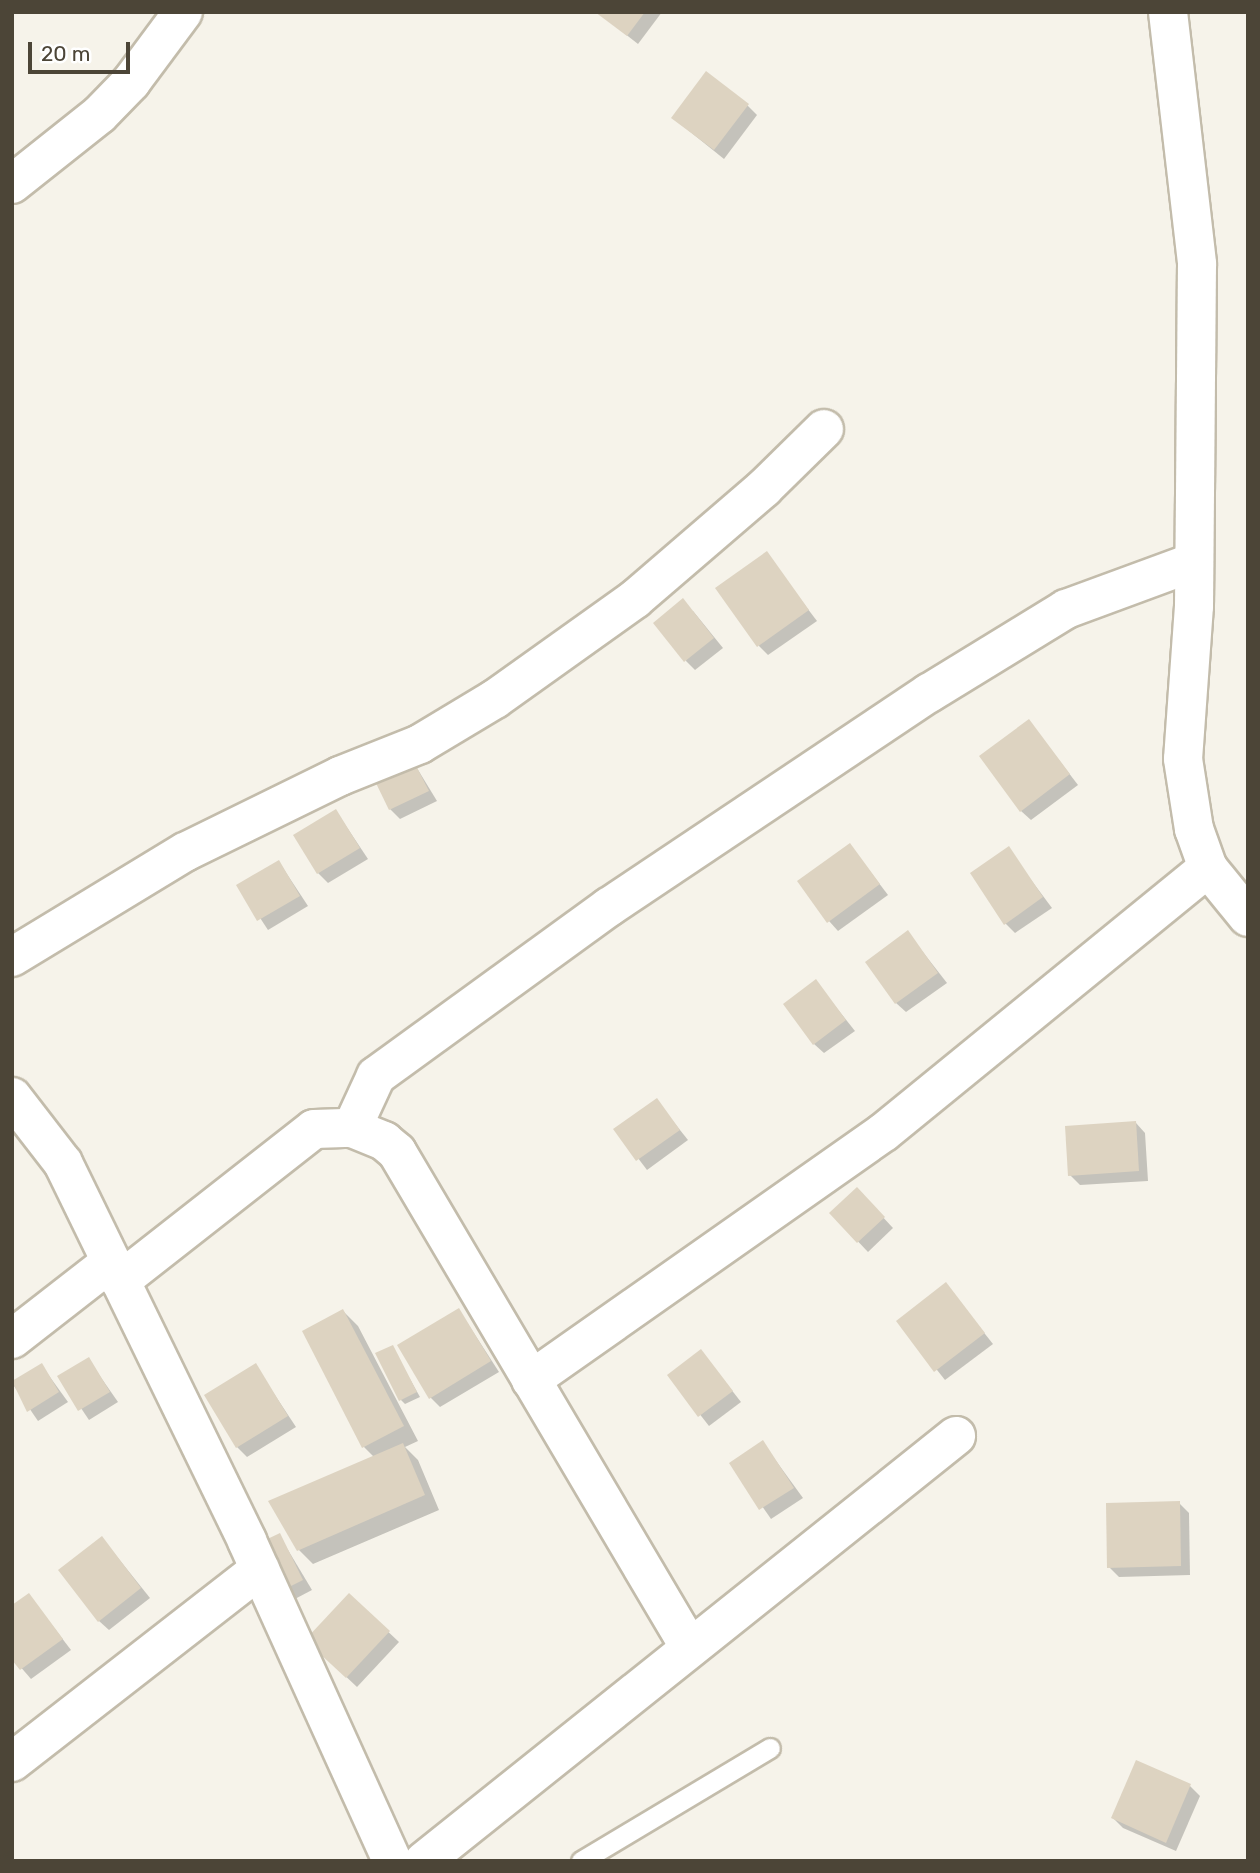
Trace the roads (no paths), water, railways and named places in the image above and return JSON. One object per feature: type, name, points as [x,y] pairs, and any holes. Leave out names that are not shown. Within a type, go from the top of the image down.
[{"type":"street","points":[[12,184],[100,114],[139,71],[183,12]]},
{"type":"street","points":[[1168,12],[1197,264],[1194,562],[1183,759],[1194,829],[1208,867],[1248,917]]},
{"type":"street","points":[[12,957],[185,852],[340,776],[420,744],[495,699],[635,599],[746,505],[824,429]]},
{"type":"street","points":[[352,1128],[376,1076],[610,907],[929,693],[1066,609],[1194,562]]},
{"type":"street","points":[[1208,867],[1248,875]]},
{"type":"street","points":[[531,1380],[884,1132],[1208,867]]},
{"type":"street","points":[[12,1097],[63,1163],[260,1569],[392,1861]]},
{"type":"street","points":[[12,1339],[116,1271],[314,1129],[352,1128],[397,1152],[690,1648]]},
{"type":"street","points":[[424,1861],[956,1436]]},
{"type":"street","points":[[12,1762],[260,1569]]},
{"type":"lane","points":[[581,1861],[770,1748]]}]
